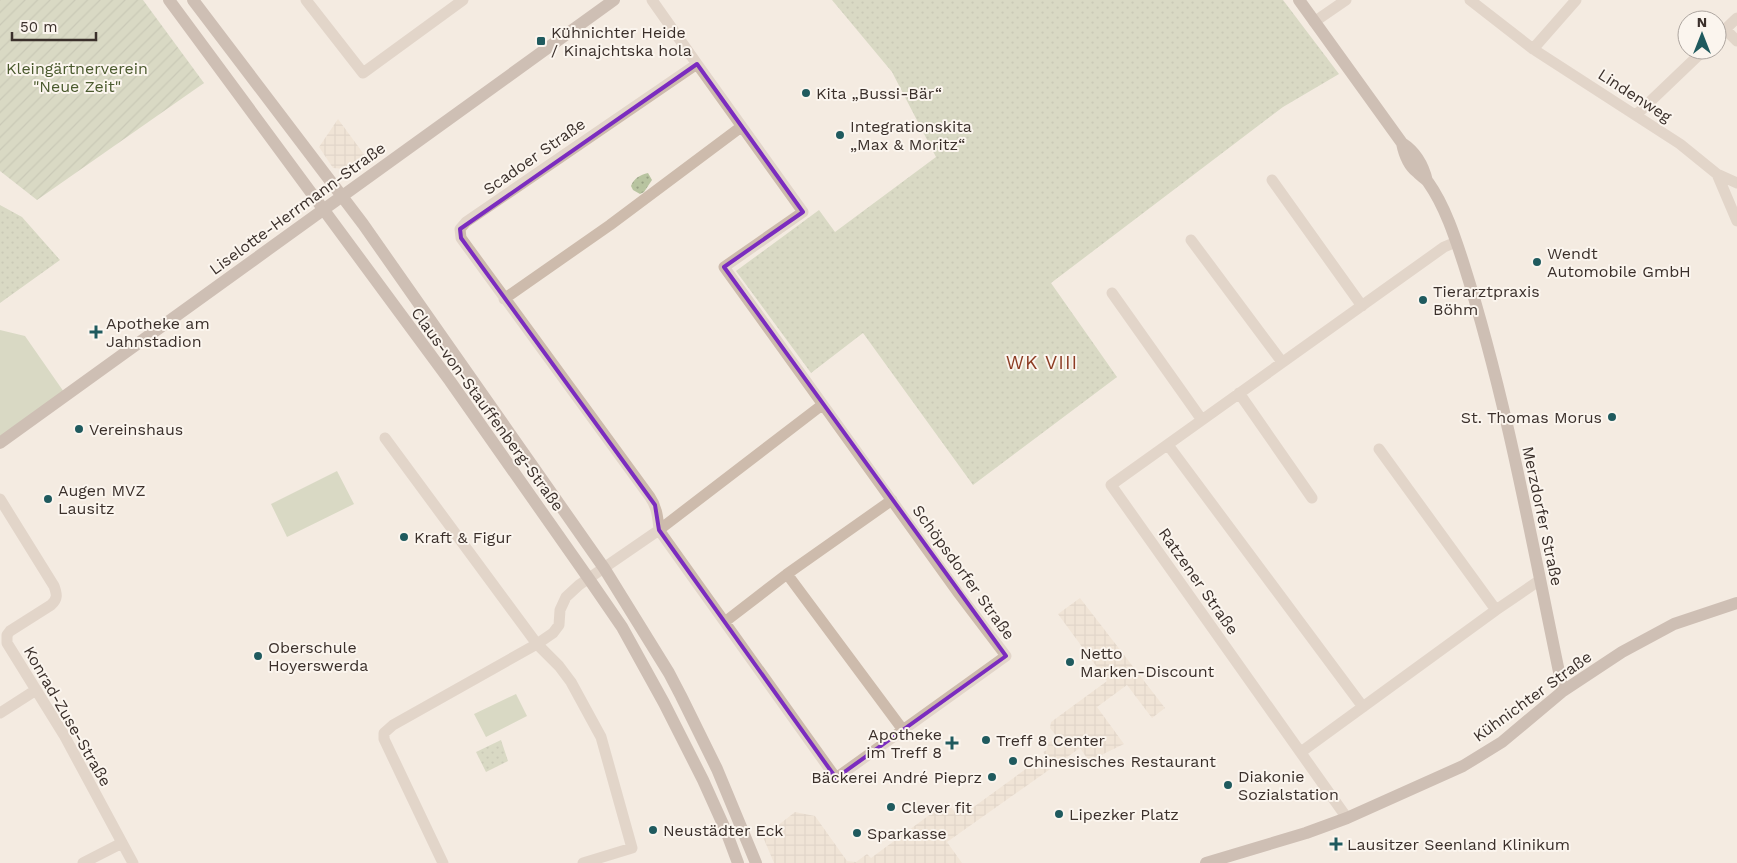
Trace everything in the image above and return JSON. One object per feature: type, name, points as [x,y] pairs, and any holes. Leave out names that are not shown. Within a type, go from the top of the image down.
[{"type":"street","name":"Claus-von-Stauffenberg-Straße","points":[[169,0],[450,380],[590,578],[622,627],[664,703],[726,831],[738,863]]},
{"type":"street","name":"Claus-von-Stauffenberg-Straße","points":[[193,0],[342,196],[604,568],[681,696],[717,769],[756,863]]},
{"type":"street","points":[[306,0],[363,73],[463,0]]},
{"type":"street","name":"Liselotte-Herrmann-Straße","points":[[0,443],[614,0]]},
{"type":"street","points":[[504,299],[610,225],[741,127],[652,0]]},
{"type":"street","name":"Merzdorfer Straße","points":[[1299,0],[1402,143],[1405,156],[1412,167],[1427,180],[1442,208],[1456,242],[1487,340],[1540,580],[1562,691]]},
{"type":"street","points":[[1314,22],[1346,0]]},
{"type":"street","name":"Lindenweg","points":[[1470,0],[1533,49],[1680,144],[1717,174],[1737,183]]},
{"type":"street","points":[[1533,49],[1576,0]]},
{"type":"street","points":[[1727,27],[1737,18]]},
{"type":"street","points":[[1636,115],[1694,60]]},
{"type":"street","name":"Scadoer Straße","points":[[659,530],[655,504],[504,299],[461,238],[460,229],[466,222],[697,64]]},
{"type":"street","name":"Schöpsdorfer Straße","points":[[659,530],[726,621],[836,778],[1006,656],[724,267],[804,212],[741,127]]},
{"type":"street","name":"Lindenweg","points":[[1717,174],[1737,221]]},
{"type":"street","points":[[1272,180],[1362,306]]},
{"type":"street","points":[[1730,204],[1737,194]]},
{"type":"street","points":[[1191,240],[1282,362]]},
{"type":"street","name":"Ratzener Straße","points":[[1347,818],[1110,485],[1444,248],[1456,242]]},
{"type":"street","points":[[1112,293],[1202,420]]},
{"type":"street","points":[[1239,393],[1312,498]]},
{"type":"street","points":[[443,863],[387,744],[384,733],[393,725],[537,644],[553,633],[559,625],[560,610],[566,597],[659,530],[822,404]]},
{"type":"street","points":[[385,438],[537,644],[559,666],[571,682],[601,737],[632,848],[583,863]]},
{"type":"street","points":[[1168,445],[1363,707]]},
{"type":"street","points":[[1379,449],[1496,610]]},
{"type":"street","name":"Konrad-Zuse-Straße","points":[[0,499],[54,586],[57,596],[55,602],[51,605],[12,628],[7,634],[6,639],[9,647],[64,736],[133,863]]},
{"type":"street","name":"Schöpsdorfer Straße","points":[[726,621],[787,574],[892,500]]},
{"type":"street","points":[[787,574],[903,730]]},
{"type":"street","points":[[1301,752],[1540,580]]},
{"type":"street","name":"Kühnichter Straße","points":[[1206,863],[1306,833],[1347,818],[1463,766],[1502,742],[1562,691],[1622,652],[1663,629],[1737,603]]},
{"type":"street","points":[[0,713],[36,690]]},
{"type":"street","points":[[83,863],[122,842]]},
{"type":"highlighted area","points":[[697,64],[803,212],[724,267],[1006,656],[836,778],[659,530],[655,505],[461,238],[460,229]]},
{"type":"green space","name":"Kleingärtnerverein \"Neue Zeit\"","points":[[0,0],[143,0],[204,83],[37,200],[0,171]]},
{"type":"green space","points":[[832,0],[1283,0],[1339,74],[1283,107],[1051,283],[1117,377],[973,485],[863,333],[811,373],[736,271],[819,210],[835,232],[936,157],[892,72]]},
{"type":"green space","points":[[648,173],[652,180],[644,192],[640,194],[633,190],[631,186],[634,181]]},
{"type":"green space","points":[[0,205],[22,217],[60,260],[0,303]]},
{"type":"green space","points":[[0,330],[25,336],[66,395],[0,443]]},
{"type":"green space","points":[[337,471],[354,504],[287,537],[271,504]]},
{"type":"green space","points":[[516,694],[527,716],[486,737],[474,714]]},
{"type":"green space","points":[[501,740],[508,761],[486,772],[476,752]]},
{"type":"shaded area","points":[[338,119],[366,157],[350,168],[333,168],[319,147]]},
{"type":"shaded area","name":"Treff 8 Center","points":[[1080,598],[1165,708],[1152,718],[1127,685],[1097,707],[1124,744],[1089,761],[1080,748],[947,842],[962,863],[774,863],[763,837],[795,812],[815,816],[847,861],[856,862],[867,854],[871,858],[947,802],[957,815],[961,812],[964,814],[1045,755],[1043,752],[1047,750],[1048,743],[1057,737],[1050,728],[1051,722],[1107,681],[1058,614]]},
{"type":"place","name":"Kühnichter Heide / Kinajchtska hola","points":[[541,41]]},
{"type":"place","name":"Kita „Bussi-Bär“","points":[[806,93]]},
{"type":"place","name":"Integrationskita „Max & Moritz“","points":[[840,135]]},
{"type":"place","name":"Wendt Automobile GmbH","points":[[1537,262]]},
{"type":"place","name":"Tierarztpraxis Böhm","points":[[1423,300]]},
{"type":"place","name":"Apotheke am Jahnstadion","points":[[96,332]]},
{"type":"place","name":"St. Thomas Morus","points":[[1612,417]]},
{"type":"place","name":"Vereinshaus","points":[[79,429]]},
{"type":"place","name":"Augen MVZ Lausitz","points":[[48,499]]},
{"type":"place","name":"Kraft & Figur","points":[[404,537]]},
{"type":"place","name":"Oberschule Hoyerswerda","points":[[258,656]]},
{"type":"place","name":"Netto Marken-Discount","points":[[1070,662]]},
{"type":"place","name":"Treff 8 Center","points":[[986,740]]},
{"type":"place","name":"Apotheke im Treff 8","points":[[952,743]]},
{"type":"place","name":"Chinesisches Restaurant","points":[[1013,761]]},
{"type":"place","name":"Bäckerei André Pieprz","points":[[992,777]]},
{"type":"place","name":"Diakonie Sozialstation","points":[[1228,785]]},
{"type":"place","name":"Clever fit","points":[[891,807]]},
{"type":"place","name":"Lipezker Platz","points":[[1059,814]]},
{"type":"place","name":"Neustädter Eck","points":[[653,830]]},
{"type":"place","name":"Sparkasse","points":[[857,833]]},
{"type":"place","name":"Lausitzer Seenland Klinikum","points":[[1336,844]]},
{"type":"district","name":"WK VIII","points":[[1042,362]]}]
